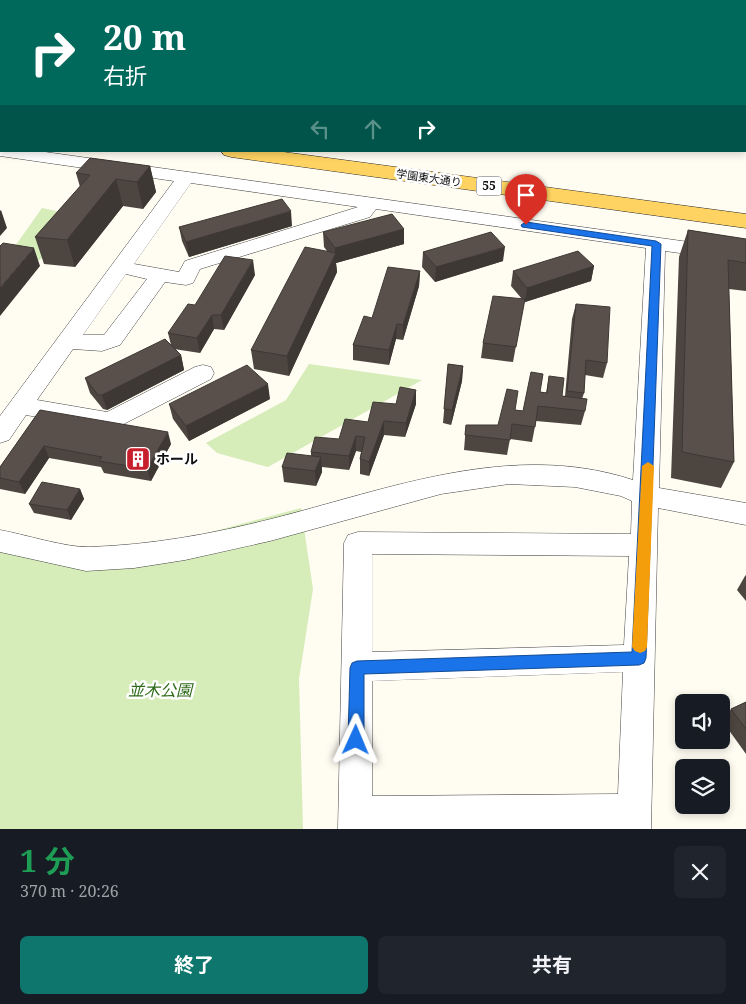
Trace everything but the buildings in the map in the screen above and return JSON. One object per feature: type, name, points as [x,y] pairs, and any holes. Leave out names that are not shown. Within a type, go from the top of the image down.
[{"type":"main road","name":"学園東大通り","points":[[238,152],[746,221]]},
{"type":"main road","name":"学園東大通り","points":[[312,152],[746,210]]},
{"type":"street","points":[[7,152],[746,256]]},
{"type":"street","points":[[0,434],[186,177]]},
{"type":"street","points":[[120,266],[186,279],[192,265],[363,213],[372,203]]},
{"type":"street","points":[[645,544],[358,544],[355,821],[635,820],[639,658],[645,544],[647,496],[656,244]]},
{"type":"street","points":[[68,341],[102,344],[112,340],[160,275]]},
{"type":"street","points":[[21,406],[110,421],[203,373]]},
{"type":"street","points":[[0,541],[86,559],[134,556],[185,549],[270,530],[441,484],[509,474],[574,477],[625,487],[647,496],[746,514]]},
{"type":"street","points":[[357,668],[639,658]]},
{"type":"green space","points":[[42,208],[75,215],[40,260],[6,259]]},
{"type":"green space","points":[[309,364],[422,380],[268,467],[217,453],[206,443],[286,400]]},
{"type":"green space","name":"並木公園","points":[[301,508],[313,589],[299,679],[303,829],[0,829],[0,530],[60,557],[129,554]]},
{"type":"slow traffic","points":[[640,647],[648,466]]},
{"type":"place","name":"ホール","points":[[138,459]]},
{"type":"route","points":[[356,740],[357,668],[639,658],[656,244],[526,225]]}]
